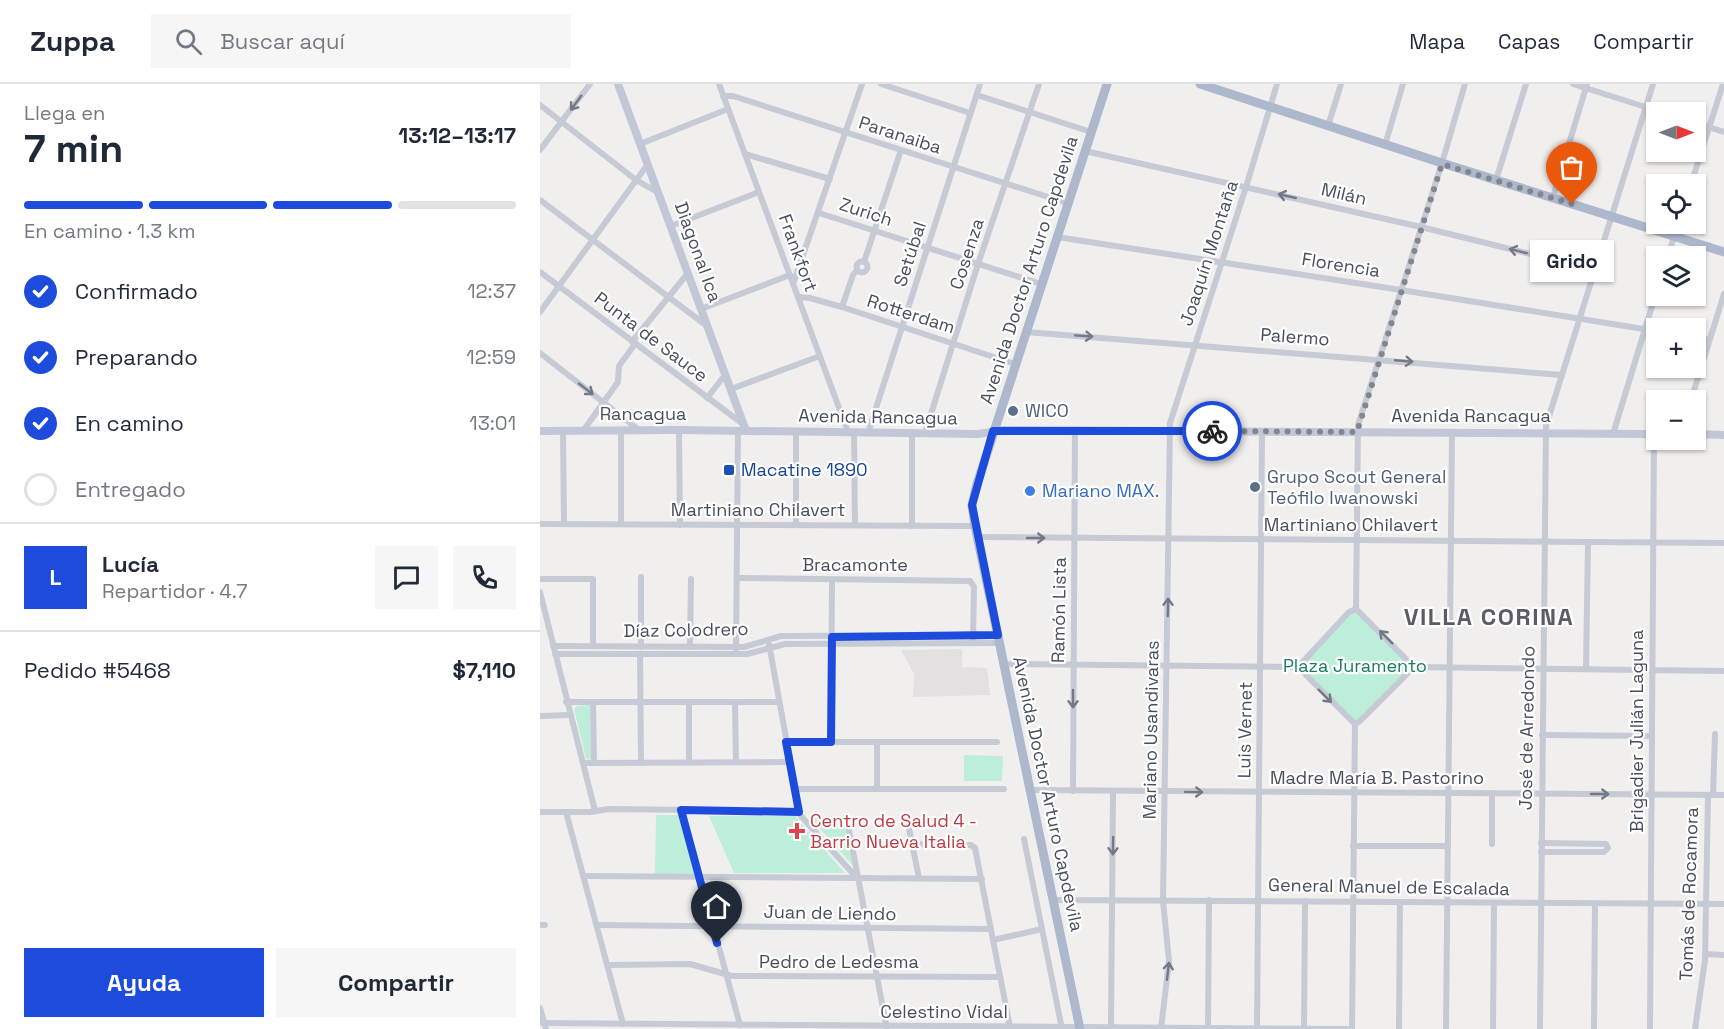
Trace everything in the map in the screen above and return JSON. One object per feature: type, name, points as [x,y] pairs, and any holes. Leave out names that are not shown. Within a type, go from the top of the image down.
[{"type":"main road","name":"Diagonal Ica","points":[[618,84],[725,375],[742,429]]},
{"type":"main road","name":"Avenida Doctor Arturo Capdevila","points":[[1080,1028],[975,526],[973,499],[993,431],[1107,84]]},
{"type":"main road","points":[[1200,84],[1442,164],[1724,252]]},
{"type":"main road","name":"Avenida Rancagua","points":[[742,429],[925,434],[1075,430],[1646,434]]},
{"type":"main road","name":"Rancagua","points":[[540,431],[742,429]]},
{"type":"main road","points":[[1706,434],[1724,435]]},
{"type":"street","points":[[540,150],[590,84]]},
{"type":"street","name":"Frankfort","points":[[719,84],[820,356],[851,432]]},
{"type":"street","points":[[793,284],[862,84]]},
{"type":"street","points":[[881,84],[970,113]]},
{"type":"street","name":"Setúbal","points":[[868,433],[980,84]]},
{"type":"street","name":"Cosenza","points":[[925,434],[978,264],[1039,84]]},
{"type":"street","name":"Joaquín Montaña","points":[[1169,431],[1277,84]]},
{"type":"street","points":[[1328,126],[1341,84]]},
{"type":"street","points":[[1385,145],[1403,84]]},
{"type":"street","points":[[1465,84],[1357,432],[1356,609],[1414,667],[1724,671]]},
{"type":"street","points":[[1496,180],[1526,84]]},
{"type":"street","points":[[1573,84],[1587,86],[1645,108]]},
{"type":"street","name":"José de Arredondo","points":[[1540,1029],[1545,433],[1653,84]]},
{"type":"street","points":[[1694,174],[1723,84]]},
{"type":"street","points":[[1553,197],[1587,86]]},
{"type":"street","points":[[977,95],[1091,132]]},
{"type":"street","name":"Paranaiba","points":[[723,96],[734,96],[952,168],[1067,203]]},
{"type":"street","points":[[540,105],[636,180],[659,193]]},
{"type":"street","points":[[640,144],[728,109]]},
{"type":"street","points":[[1706,127],[1724,132]]},
{"type":"street","points":[[842,308],[853,274],[857,270],[865,271],[867,266],[864,262],[901,150]]},
{"type":"street","name":"Milán","points":[[1085,151],[1421,227],[1595,270]]},
{"type":"street","name":"Zurich","points":[[745,154],[830,179]]},
{"type":"street","points":[[540,312],[648,164]]},
{"type":"street","points":[[670,226],[759,192]]},
{"type":"street","points":[[540,200],[707,326]]},
{"type":"street","name":"Zurich","points":[[819,213],[1041,284]]},
{"type":"street","points":[[1671,246],[1674,236]]},
{"type":"street","name":"Florencia","points":[[1057,237],[1645,329]]},
{"type":"street","name":"Punta de Sauce","points":[[540,272],[707,399],[742,429]]},
{"type":"street","points":[[583,431],[618,382],[620,366],[634,343],[688,273]]},
{"type":"street","points":[[701,309],[790,275]]},
{"type":"street","points":[[1694,390],[1724,294]]},
{"type":"street","name":"Rotterdam","points":[[798,297],[810,298],[1015,363]]},
{"type":"street","points":[[1613,434],[1652,306]]},
{"type":"street","name":"Palermo","points":[[1026,332],[1562,375]]},
{"type":"street","points":[[540,353],[640,430]]},
{"type":"street","points":[[730,389],[820,356]]},
{"type":"street","points":[[707,399],[725,375]]},
{"type":"street","points":[[736,651],[742,429]]},
{"type":"street","points":[[621,430],[621,524]]},
{"type":"street","points":[[679,430],[680,525]]},
{"type":"street","name":"Ramón Lista","points":[[1072,791],[1075,430]]},
{"type":"street","points":[[563,431],[564,524]]},
{"type":"street","name":"Mariano Usandivaras","points":[[1161,1028],[1169,961],[1163,901],[1169,431]]},
{"type":"street","name":"Luis Vernet","points":[[1257,1029],[1262,431]]},
{"type":"street","points":[[796,432],[796,525]]},
{"type":"street","points":[[851,432],[855,525]]},
{"type":"street","points":[[1446,1029],[1452,432]]},
{"type":"street","points":[[912,433],[912,525]]},
{"type":"street","name":"Brigadier Julián Laguna","points":[[1650,1029],[1655,450]]},
{"type":"street","name":"Martiniano Chilavert","points":[[540,524],[975,526]]},
{"type":"street","name":"Martiniano Chilavert","points":[[978,537],[1724,543]]},
{"type":"street","points":[[1587,669],[1588,543]]},
{"type":"street","points":[[640,763],[641,577]]},
{"type":"street","name":"Bracamonte","points":[[737,578],[968,580],[974,587],[973,639]]},
{"type":"street","points":[[540,579],[593,579],[593,646]]},
{"type":"street","points":[[690,647],[691,579]]},
{"type":"street","points":[[831,742],[832,580]]},
{"type":"street","points":[[540,592],[543,619],[553,646],[595,811]]},
{"type":"street","points":[[1298,667],[1349,612],[1356,609]]},
{"type":"street","name":"Díaz Colodrero","points":[[553,646],[736,651],[769,644],[782,636],[832,641],[999,639]]},
{"type":"street","points":[[769,644],[799,812],[801,817],[858,878]]},
{"type":"street","name":"Díaz Colodrero","points":[[555,654],[690,647],[736,651]]},
{"type":"street","points":[[1004,664],[1298,667],[1355,724],[1350,1029]]},
{"type":"street","points":[[1355,724],[1414,667]]},
{"type":"street","points":[[567,702],[779,702]]},
{"type":"street","points":[[593,702],[594,763]]},
{"type":"street","points":[[689,702],[689,762]]},
{"type":"street","points":[[735,702],[736,762]]},
{"type":"street","points":[[540,716],[570,716]]},
{"type":"street","name":"Tomás de Rocamora","points":[[1695,1029],[1705,954],[1705,904],[1714,734]]},
{"type":"street","points":[[1542,735],[1651,736]]},
{"type":"street","points":[[786,742],[997,741]]},
{"type":"street","points":[[877,742],[877,788]]},
{"type":"street","points":[[583,763],[790,762]]},
{"type":"street","points":[[795,789],[1004,789]]},
{"type":"street","name":"Madre María B. Pastorino","points":[[1030,790],[1724,795]]},
{"type":"street","points":[[1111,1028],[1113,791]]},
{"type":"street","points":[[1492,794],[1492,844]]},
{"type":"street","points":[[540,812],[608,809],[799,812]]},
{"type":"street","points":[[681,810],[740,1025]]},
{"type":"street","points":[[566,812],[623,1024]]},
{"type":"street","points":[[907,819],[919,878]]},
{"type":"street","points":[[847,820],[887,1028]]},
{"type":"street","points":[[1024,838],[1062,1028]]},
{"type":"street","points":[[1541,843],[1606,844],[1608,848],[1604,852],[1541,852]]},
{"type":"street","points":[[913,844],[973,846],[975,848],[1010,1027]]},
{"type":"street","points":[[1353,846],[1448,846]]},
{"type":"street","points":[[583,876],[982,879]]},
{"type":"street","name":"General Manuel de Escalada","points":[[1054,900],[1724,904]]},
{"type":"street","points":[[1208,1028],[1209,900]]},
{"type":"street","points":[[1304,1029],[1305,901]]},
{"type":"street","points":[[1399,1029],[1400,902]]},
{"type":"street","points":[[1493,1029],[1494,903]]},
{"type":"street","points":[[1594,1029],[1595,904]]},
{"type":"street","name":"Juan de Liendo","points":[[597,925],[991,929]]},
{"type":"street","points":[[993,940],[1042,929]]},
{"type":"street","points":[[1705,954],[1724,955]]},
{"type":"street","name":"Pedro de Ledesma","points":[[608,965],[690,964],[726,975],[1000,977]]},
{"type":"street","points":[[540,1008],[543,1025]]},
{"type":"street","name":"Celestino Vidal","points":[[543,1025],[1350,1029]]},
{"type":"shaded area","points":[[962,649],[962,667],[987,668],[990,695],[913,697],[914,674],[901,650]]},
{"type":"green space","name":"Plaza Juramento","points":[[1356,609],[1414,667],[1355,724],[1299,670],[1300,663]]},
{"type":"green space","points":[[590,705],[591,758],[589,760],[586,759],[574,709],[577,706]]},
{"type":"green space","points":[[964,755],[1003,756],[1002,781],[964,781]]},
{"type":"green space","points":[[656,815],[682,815],[697,874],[655,874]]},
{"type":"green space","points":[[709,816],[795,816],[845,873],[734,873]]},
{"type":"green space","points":[[843,816],[853,866],[810,817]]},
{"type":"way so far","points":[[1212,431],[1357,432],[1442,164],[1572,204]]},
{"type":"place","name":"Grido","points":[[1572,204]]},
{"type":"place","name":"WICO","points":[[1013,411]]},
{"type":"place","name":"Macatine 1890","points":[[729,470]]},
{"type":"place","name":"Grupo Scout General Teófilo Iwanowski","points":[[1255,487]]},
{"type":"place","name":"Mariano MAX.","points":[[1030,491]]},
{"type":"place","name":"Centro de Salud 4 - Barrio Nueva Italia","points":[[797,831]]},
{"type":"district","name":"VILLA CORINA","points":[[1489,617]]},
{"type":"route","points":[[717,943],[681,810],[799,812],[786,742],[831,742],[832,637],[998,635],[972,505],[993,431],[1212,431]]}]
